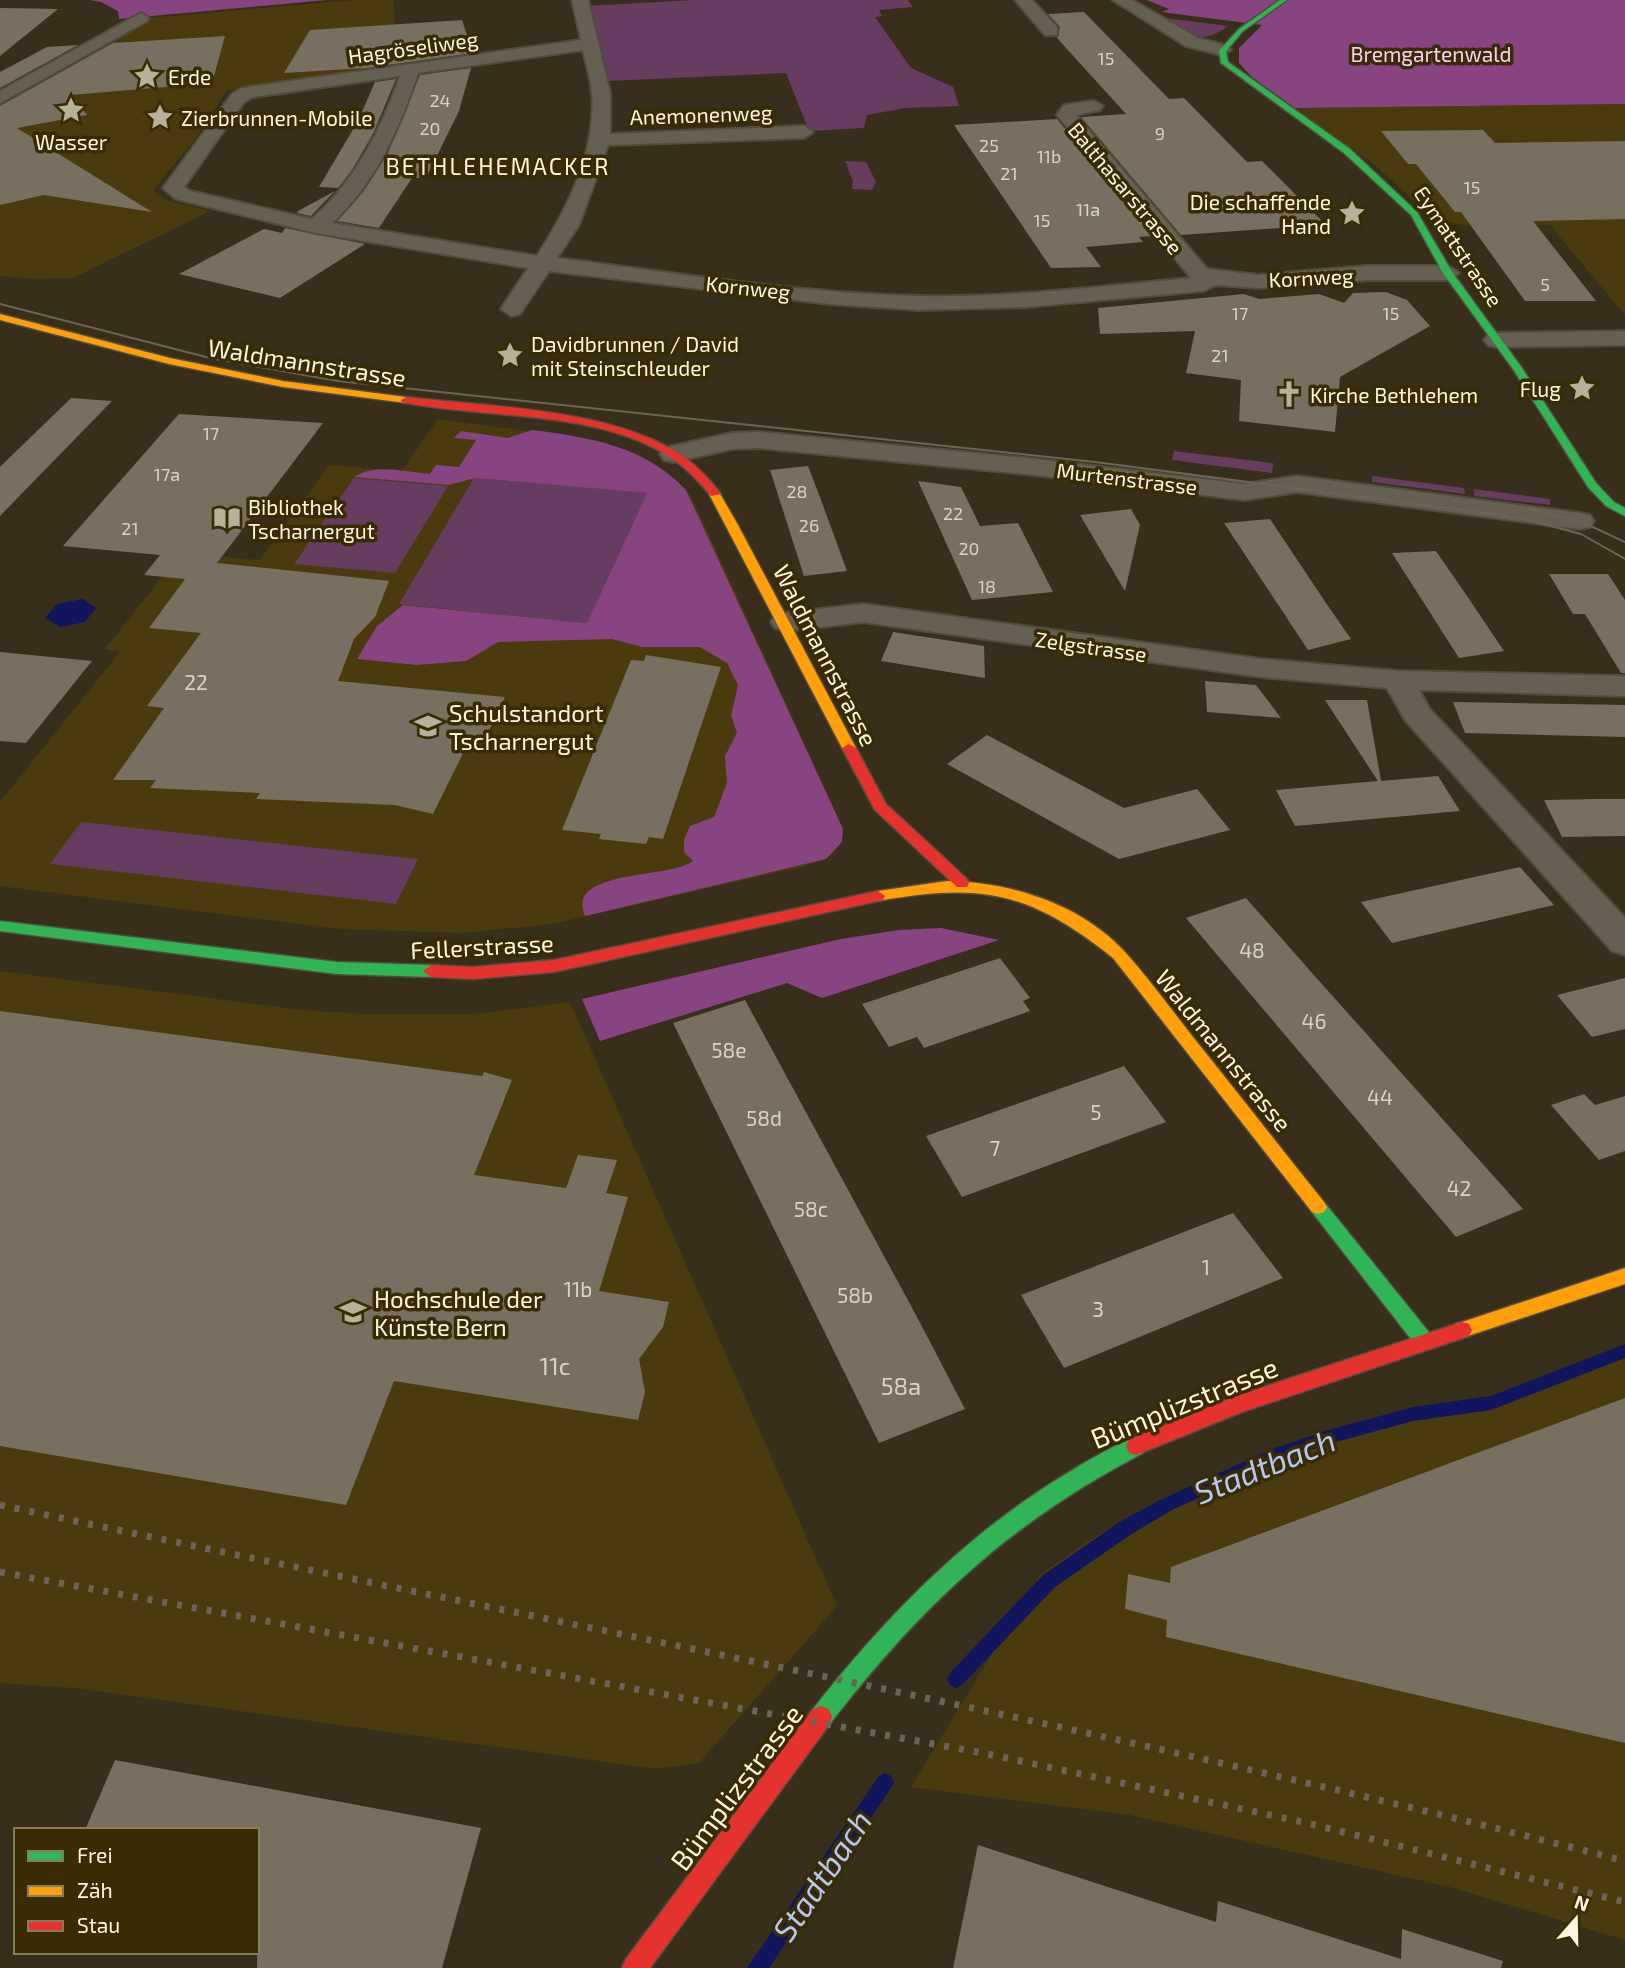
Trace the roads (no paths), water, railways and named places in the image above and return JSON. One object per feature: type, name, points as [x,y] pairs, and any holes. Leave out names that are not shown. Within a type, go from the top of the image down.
[{"type":"street","points":[[512,309],[543,264],[579,202],[600,140],[601,93],[580,0]]},
{"type":"street","points":[[1023,0],[1051,31]]},
{"type":"street","points":[[1121,0],[1192,42],[1222,50],[1241,30],[1284,0]]},
{"type":"street","points":[[0,98],[141,18]]},
{"type":"street","name":"Hagröseliweg","points":[[244,94],[588,44]]},
{"type":"street","name":"Eymattstrasse","points":[[1222,50],[1222,59],[1228,66],[1347,151],[1397,195],[1424,230],[1448,274],[1496,340],[1592,485],[1622,512]]},
{"type":"street","points":[[316,227],[332,215],[373,155],[410,71]]},
{"type":"street","name":"Kornweg","points":[[244,94],[173,188],[189,197],[316,227],[440,250],[854,299],[918,303],[1003,300],[1203,284],[1211,278],[1244,281],[1368,273],[1448,274]]},
{"type":"street","name":"Balthasarstrasse","points":[[1094,106],[1071,108],[1066,115],[1189,265],[1195,271],[1211,278]]},
{"type":"street","name":"Anemonenweg","points":[[600,140],[804,132]]},
{"type":"street","name":"Waldmannstrasse","points":[[0,317],[169,361],[283,384],[576,422],[628,435],[673,454],[698,474],[715,494],[786,622],[793,645],[880,807],[962,883],[995,887],[1048,907],[1089,930],[1118,954],[1425,1342]]},
{"type":"street","points":[[1496,340],[1625,338]]},
{"type":"street","name":"Murtenstrasse","points":[[673,454],[732,441],[759,440],[1026,466],[1245,492],[1297,484],[1580,521]]},
{"type":"street","name":"Murtenstrasse","points":[[1517,538],[1622,512]]},
{"type":"street","name":"Zelgstrasse","points":[[786,622],[837,614],[875,614],[1200,661],[1398,680],[1625,686]]},
{"type":"street","points":[[1398,680],[1416,713],[1625,942]]},
{"type":"street","name":"Fellerstrasse","points":[[0,926],[337,968],[473,973],[554,966],[915,888],[962,883]]},
{"type":"street","name":"Bümplizstrasse","points":[[635,1968],[866,1657],[924,1595],[1007,1524],[1054,1490],[1158,1435],[1255,1398],[1625,1276]]},
{"type":"waterway","name":"Stadtbach","points":[[956,1679],[1049,1581],[1124,1529],[1166,1505],[1276,1455],[1325,1438],[1413,1414],[1491,1403],[1625,1351]]},
{"type":"waterway","name":"Stadtbach","points":[[757,1968],[885,1782]]},
{"type":"tram line","points":[[0,304],[210,358],[338,381],[1095,462],[1516,517],[1581,534],[1625,559]]},
{"type":"tram line","points":[[1533,510],[1580,521],[1625,542]]},
{"type":"railway","points":[[0,1505],[1018,1718],[1221,1763],[1625,1861]]},
{"type":"railway","points":[[0,1572],[988,1754],[1307,1823],[1625,1902]]},
{"type":"place","name":"Erde","points":[[147,76]]},
{"type":"place","name":"Wasser","points":[[71,110]]},
{"type":"place","name":"Zierbrunnen-Mobile","points":[[160,117]]},
{"type":"place","name":"Die schaffende Hand","points":[[1352,213]]},
{"type":"place","name":"Davidbrunnen / David mit Steinschleuder","points":[[510,355]]},
{"type":"place","name":"Flug","points":[[1582,388]]},
{"type":"place","name":"Kirche Bethlehem","points":[[1289,394]]},
{"type":"place","name":"Bibliothek Tscharnergut","points":[[227,518]]},
{"type":"place","name":"Schulstandort Tscharnergut","points":[[428,726]]},
{"type":"place","name":"Hochschule der Künste Bern","points":[[353,1312]]},
{"type":"district","name":"BETHLEHEMACKER","points":[[498,166]]},
{"type":"park label","name":"Bremgartenwald","points":[[1431,53]]}]
